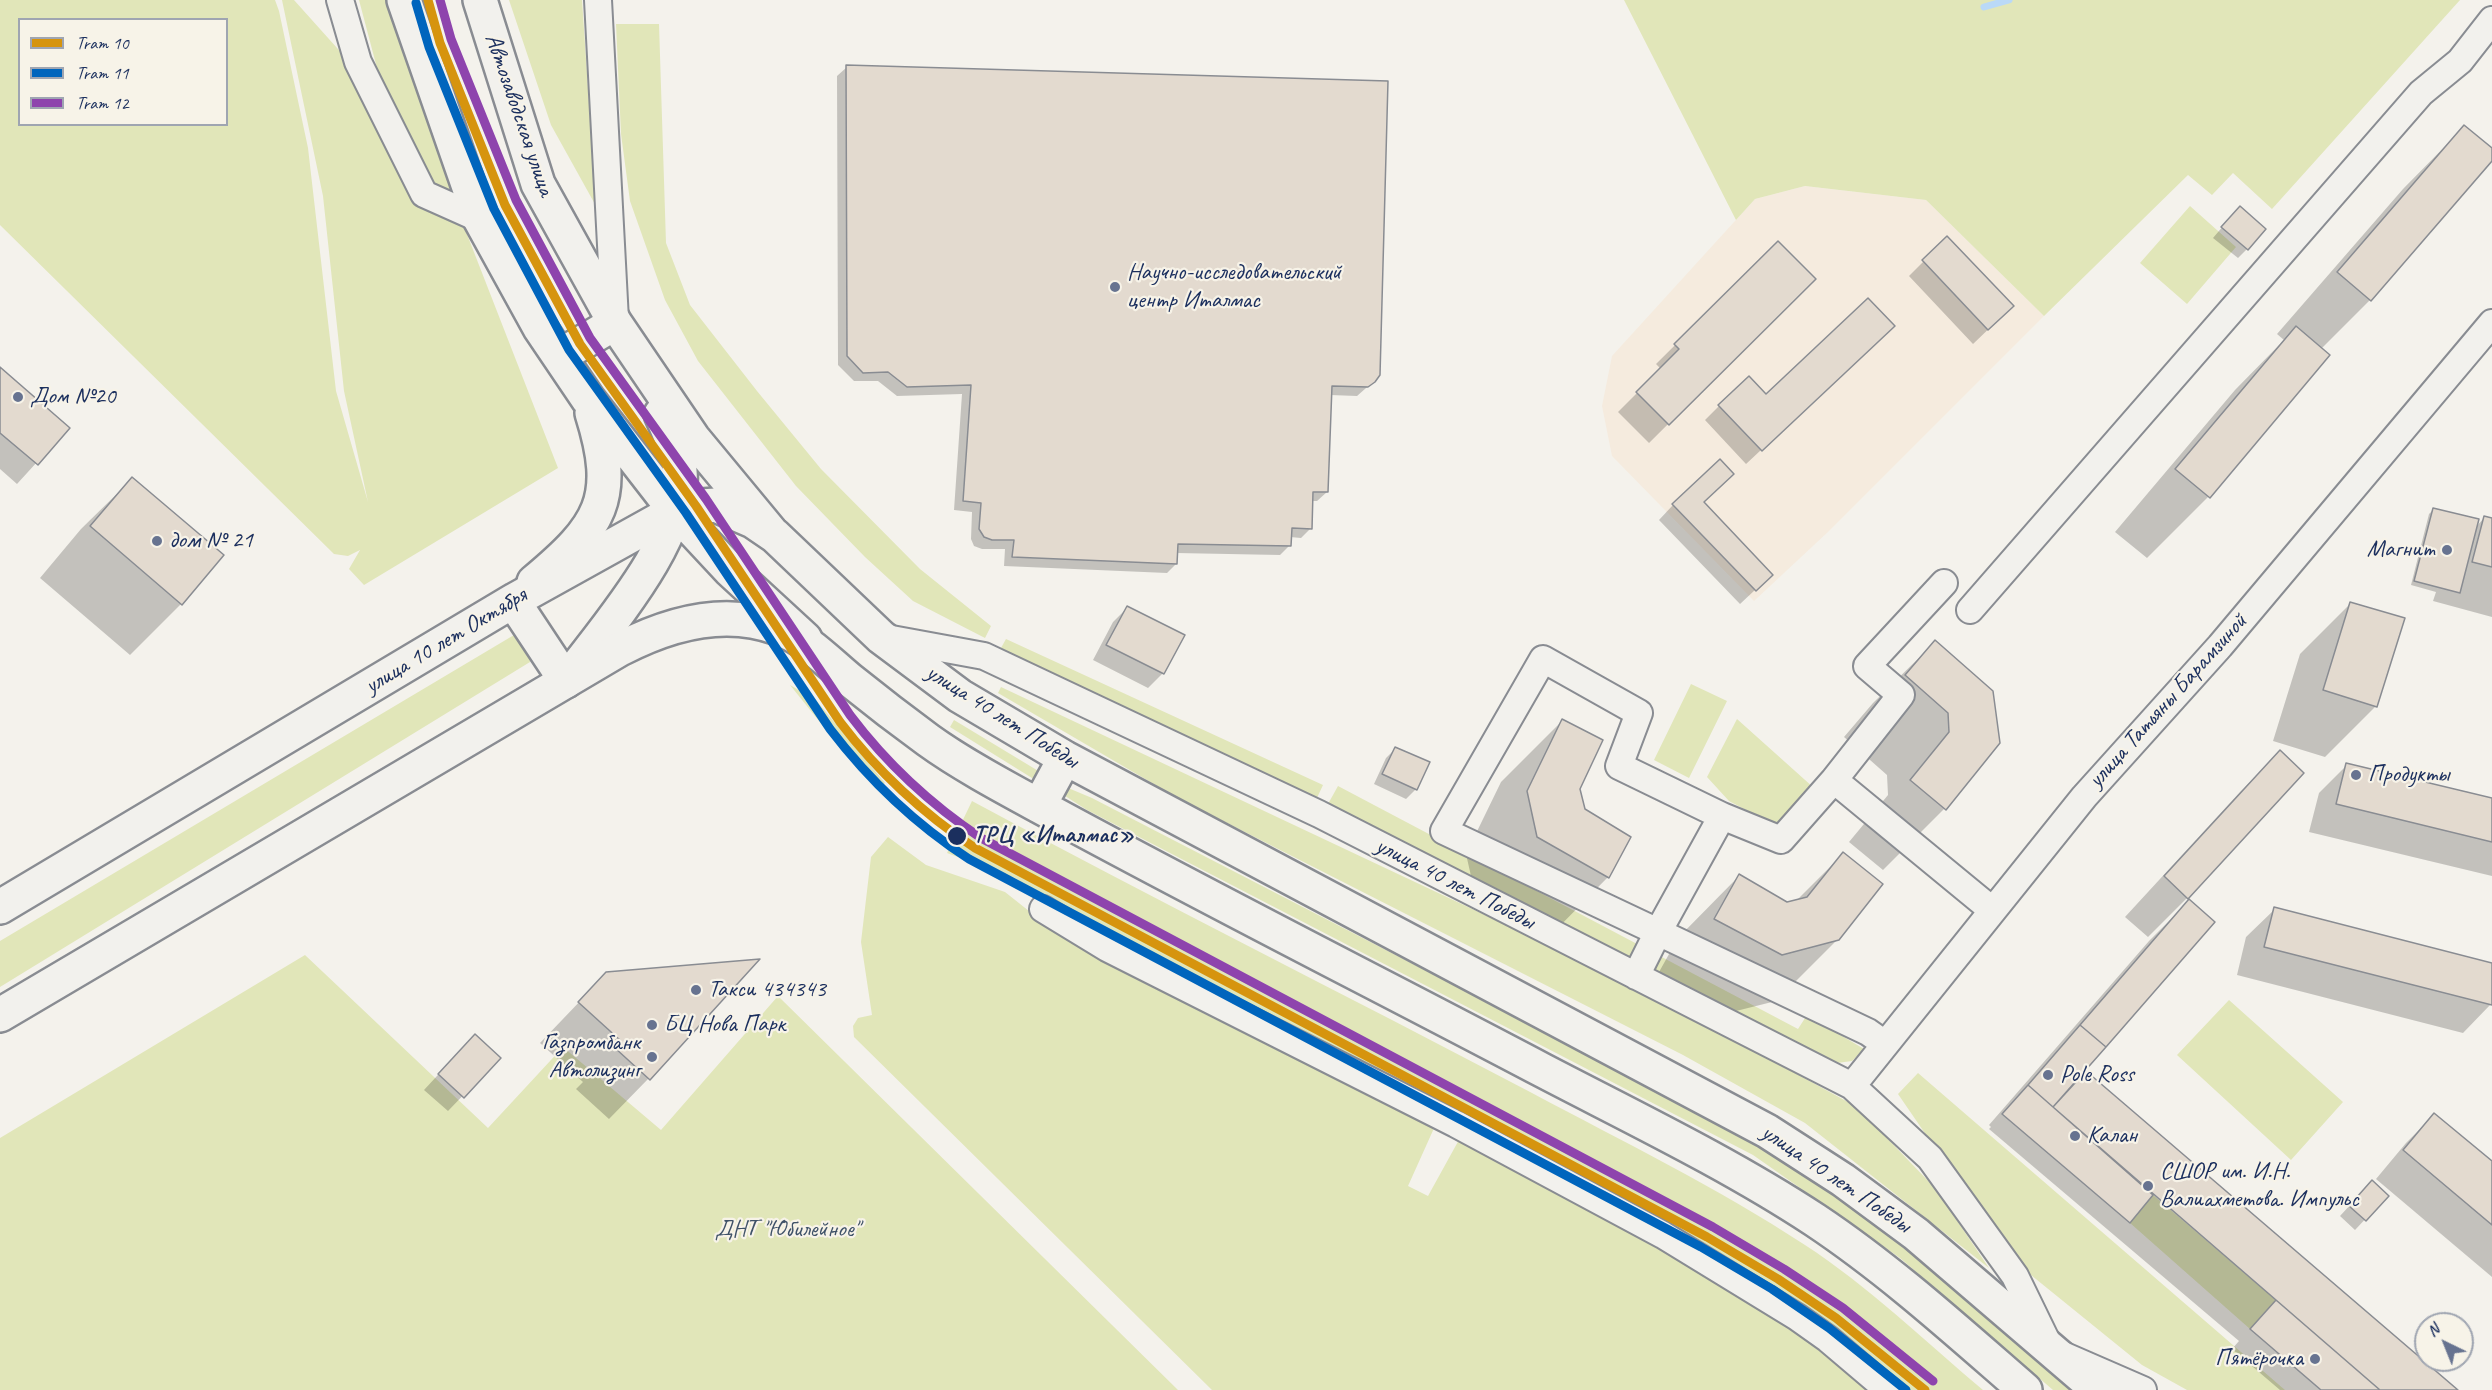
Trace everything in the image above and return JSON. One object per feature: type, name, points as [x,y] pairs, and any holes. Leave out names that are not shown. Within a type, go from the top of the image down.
[{"type":"main road","points":[[404,0],[480,219],[540,328],[588,399],[598,432],[605,482],[602,501],[593,522],[578,541],[513,601],[566,681]]},
{"type":"main road","name":"Автозаводская улица","points":[[480,0],[538,184],[615,323],[693,438],[775,536]]},
{"type":"main road","points":[[560,356],[615,323],[675,447],[680,479],[675,511],[668,534],[649,568],[566,681]]},
{"type":"main road","name":"улица 40 лет Победы","points":[[588,399],[675,511],[730,570],[848,678],[931,743],[1039,806],[1752,1182],[1814,1220],[1886,1271],[2025,1390]]},
{"type":"main road","name":"улица 10 лет Октября","points":[[0,907],[513,601],[675,511],[700,505],[716,505],[742,514],[775,536],[881,637]]},
{"type":"main road","points":[[0,1015],[620,649],[648,635],[715,619],[757,621],[791,634],[813,647]]},
{"type":"main road","name":"улица 40 лет Победы","points":[[881,637],[960,696],[1065,758],[1767,1131],[1843,1180],[1916,1234],[2098,1390]]},
{"type":"main road","points":[[1039,806],[1065,758]]},
{"type":"street","points":[[340,0],[358,62],[424,195],[480,219]]},
{"type":"street","points":[[598,0],[615,323]]},
{"type":"street","points":[[1970,610],[2421,93],[2460,61],[2492,21]]},
{"type":"street","name":"улица Татьяны Барамзиной","points":[[1852,1086],[2084,796],[2220,646],[2492,323]]},
{"type":"street","points":[[1884,1044],[1868,1032],[1444,831],[1543,659],[1639,713],[1619,766],[1722,816],[1781,840],[1834,780],[1901,695],[1867,666],[1944,583]]},
{"type":"street","name":"улица 40 лет Победы","points":[[881,637],[984,656],[1319,814],[1852,1086],[1930,1158],[2015,1276],[2051,1350],[2143,1390]]},
{"type":"street","points":[[1834,780],[1992,910]]},
{"type":"street","points":[[1636,976],[1722,816]]},
{"type":"street","points":[[1043,909],[1126,958],[1456,1124],[1663,1235],[1797,1317],[1828,1339],[1888,1390]]},
{"type":"shaded area","points":[[1805,186],[1926,200],[2044,316],[1829,531],[1754,601],[1612,456],[1602,406],[1612,356],[1755,199]]},
{"type":"green space","points":[[0,0],[275,0],[308,148],[336,391],[368,502],[344,391],[323,196],[282,0],[294,0],[346,58],[419,203],[463,224],[558,468],[364,585],[349,569],[360,550],[348,556],[334,554],[0,225]]},
{"type":"green space","points":[[359,0],[388,0],[405,59],[456,196],[430,184],[377,68]]},
{"type":"green space","points":[[509,0],[582,0],[596,206],[551,125]]},
{"type":"green space","points":[[1624,0],[2460,0],[2272,209],[2233,173],[2212,195],[2188,175],[2044,316],[1926,200],[1805,186],[1755,199],[1736,220]]},
{"type":"green space","points":[[616,24],[659,24],[666,243],[690,305],[821,469],[920,569],[991,626],[985,638],[913,601],[865,557],[796,486],[698,361],[665,300],[630,201],[621,134]]},
{"type":"green space","points":[[2190,206],[2236,247],[2187,304],[2140,263]]},
{"type":"green space","points":[[514,635],[529,645],[530,662],[0,987],[0,941]]},
{"type":"green space","points":[[1006,639],[1323,785],[1316,800],[1001,648]]},
{"type":"green space","points":[[1691,684],[1727,701],[1689,778],[1654,760]]},
{"type":"green space","points":[[790,685],[816,700],[885,783],[880,787],[827,731]]},
{"type":"green space","points":[[1001,687],[1640,988],[1857,1107],[1935,1188],[1989,1268],[1805,1123],[1683,1055],[1176,797],[998,693]]},
{"type":"green space","points":[[1737,719],[1814,788],[1778,827],[1729,801],[1707,777]]},
{"type":"green space","points":[[954,720],[1045,775],[1040,783],[950,727]]},
{"type":"green space","points":[[1061,785],[1092,798],[1761,1144],[1909,1247],[2075,1390],[2053,1390],[1900,1258],[1753,1155],[1087,810],[1059,792]]},
{"type":"green space","points":[[1338,786],[1798,1029],[1807,1015],[1864,1049],[1852,1061],[1837,1063],[1328,804]]},
{"type":"green space","points":[[972,801],[1462,1056],[1739,1204],[1805,1245],[1851,1278],[1983,1390],[1907,1390],[1837,1331],[1695,1239],[1455,1113],[1111,939],[1015,878],[947,853]]},
{"type":"green space","points":[[888,837],[926,865],[1005,892],[1034,915],[1098,956],[1203,1013],[1435,1126],[1408,1186],[1428,1196],[1460,1138],[1668,1248],[1822,1348],[1872,1390],[1212,1390],[854,1037],[853,1026],[858,1018],[872,1015],[861,942],[871,857]]},
{"type":"green space","name":"ДНТ \"Юбилейное\"","points":[[305,955],[488,1128],[563,1047],[661,1130],[778,996],[1178,1390],[0,1390],[0,1138]]},
{"type":"green space","points":[[2229,1000],[2343,1102],[2291,1160],[2177,1055]]},
{"type":"green space","points":[[1918,1073],[2285,1390],[2187,1390],[2142,1365],[2026,1271],[1957,1180],[1898,1094]]},
{"type":"green space","points":[[2153,1195],[2276,1300],[2250,1329],[2130,1223]]},
{"type":"building","name":"Научно-исследовательский центр Италмас","points":[[846,65],[1388,81],[1380,375],[1368,387],[1332,386],[1328,492],[1313,492],[1312,529],[1292,528],[1291,546],[1178,544],[1177,564],[1012,557],[1014,540],[992,540],[984,537],[979,529],[981,503],[963,501],[971,385],[907,387],[888,372],[863,373],[847,356]]},
{"type":"building","points":[[2464,125],[2492,148],[2492,161],[2371,301],[2337,272]]},
{"type":"building","points":[[2240,206],[2266,229],[2248,250],[2221,227]]},
{"type":"building","points":[[1947,236],[2014,306],[1988,330],[1922,260]]},
{"type":"building","points":[[1778,241],[1816,279],[1669,425],[1636,392],[1679,349],[1674,344]]},
{"type":"building","points":[[1868,298],[1895,326],[1762,451],[1718,405],[1749,376],[1766,394]]},
{"type":"building","points":[[2296,326],[2330,355],[2210,498],[2175,469]]},
{"type":"building","name":"Дом №20","points":[[0,367],[70,428],[38,465],[0,433]]},
{"type":"building","points":[[1720,459],[1734,474],[1704,502],[1773,575],[1756,591],[1672,504]]},
{"type":"building","name":"дом № 21","points":[[132,477],[224,555],[182,605],[90,526]]},
{"type":"building","name":"Магнит","points":[[2433,508],[2479,519],[2460,593],[2414,581]]},
{"type":"building","points":[[2484,516],[2492,518],[2492,567],[2472,562]]},
{"type":"building","points":[[2350,602],[2405,618],[2377,707],[2323,690]]},
{"type":"building","points":[[1127,606],[1185,635],[1164,674],[1106,645]]},
{"type":"building","points":[[1935,640],[1993,691],[2000,743],[1946,810],[1910,780],[1949,732],[1948,713],[1905,675]]},
{"type":"building","points":[[1562,719],[1603,740],[1580,789],[1585,809],[1631,837],[1609,878],[1537,837],[1527,791]]},
{"type":"building","points":[[1395,747],[1430,762],[1417,790],[1382,774]]},
{"type":"building","points":[[2280,750],[2304,773],[2188,899],[2164,876]]},
{"type":"building","points":[[2346,763],[2492,798],[2492,842],[2336,804]]},
{"type":"building","points":[[1843,852],[1883,884],[1839,940],[1782,955],[1714,919],[1739,874],[1787,902],[1807,897]]},
{"type":"building","points":[[2189,899],[2215,922],[2106,1047],[2080,1025]]},
{"type":"building","points":[[2274,907],[2492,963],[2492,1005],[2264,947]]},
{"type":"building","name":"БЦ Нова Парк","points":[[760,959],[650,1080],[615,1048],[621,1041],[578,1002],[606,972]]},
{"type":"building","points":[[2080,1025],[2106,1047],[2053,1107],[2028,1085]]},
{"type":"building","points":[[475,1034],[501,1058],[464,1098],[438,1074]]},
{"type":"building","points":[[2086,1071],[2414,1352],[2414,1372],[2437,1372],[2458,1390],[2380,1390],[2053,1107]]},
{"type":"building","points":[[2028,1085],[2153,1195],[2130,1223],[2002,1114]]},
{"type":"building","points":[[2434,1113],[2492,1161],[2492,1225],[2403,1150]]},
{"type":"building","points":[[2372,1180],[2389,1196],[2366,1221],[2349,1206]]},
{"type":"building","name":"Пятёрочка","points":[[2276,1300],[2380,1390],[2321,1390],[2250,1329]]},
{"type":"waterway","points":[[1984,7],[2009,0]]},
{"type":"tram line","name":"10","points":[[428,0],[440,43],[505,205],[580,344],[696,506],[840,722],[885,775],[902,791],[937,821],[975,848],[1707,1237],[1778,1279],[1836,1318],[1925,1390]]},
{"type":"tram line","name":"12","points":[[440,0],[451,39],[516,200],[590,338],[706,499],[850,715],[910,782],[981,838],[1713,1227],[1784,1269],[1843,1308],[1933,1381]]},
{"type":"tram line","name":"11","points":[[416,3],[429,47],[494,209],[569,350],[686,513],[830,729],[894,800],[930,831],[969,859],[1701,1247],[1772,1289],[1829,1328],[1906,1390]]},
{"type":"place","name":"Научно-исследовательский центр Италмас","points":[[1115,287]]},
{"type":"place","name":"Дом №20","points":[[18,397]]},
{"type":"place","name":"дом № 21","points":[[157,541]]},
{"type":"place","name":"Магнит","points":[[2447,550]]},
{"type":"place","name":"Продукты","points":[[2356,775]]},
{"type":"place","name":"ТРЦ «Италмас»","points":[[957,836]]},
{"type":"place","name":"Такси 434343","points":[[696,990]]},
{"type":"place","name":"БЦ Нова Парк","points":[[652,1025]]},
{"type":"place","name":"Газпромбанк Автолизинг","points":[[652,1057]]},
{"type":"place","name":"Pole Ross","points":[[2048,1075]]},
{"type":"place","name":"Калан","points":[[2075,1136]]},
{"type":"place","name":"СШОР им. И.Н. Валиахметова. Импульс","points":[[2148,1186]]},
{"type":"place","name":"Пятёрочка","points":[[2315,1359]]}]
